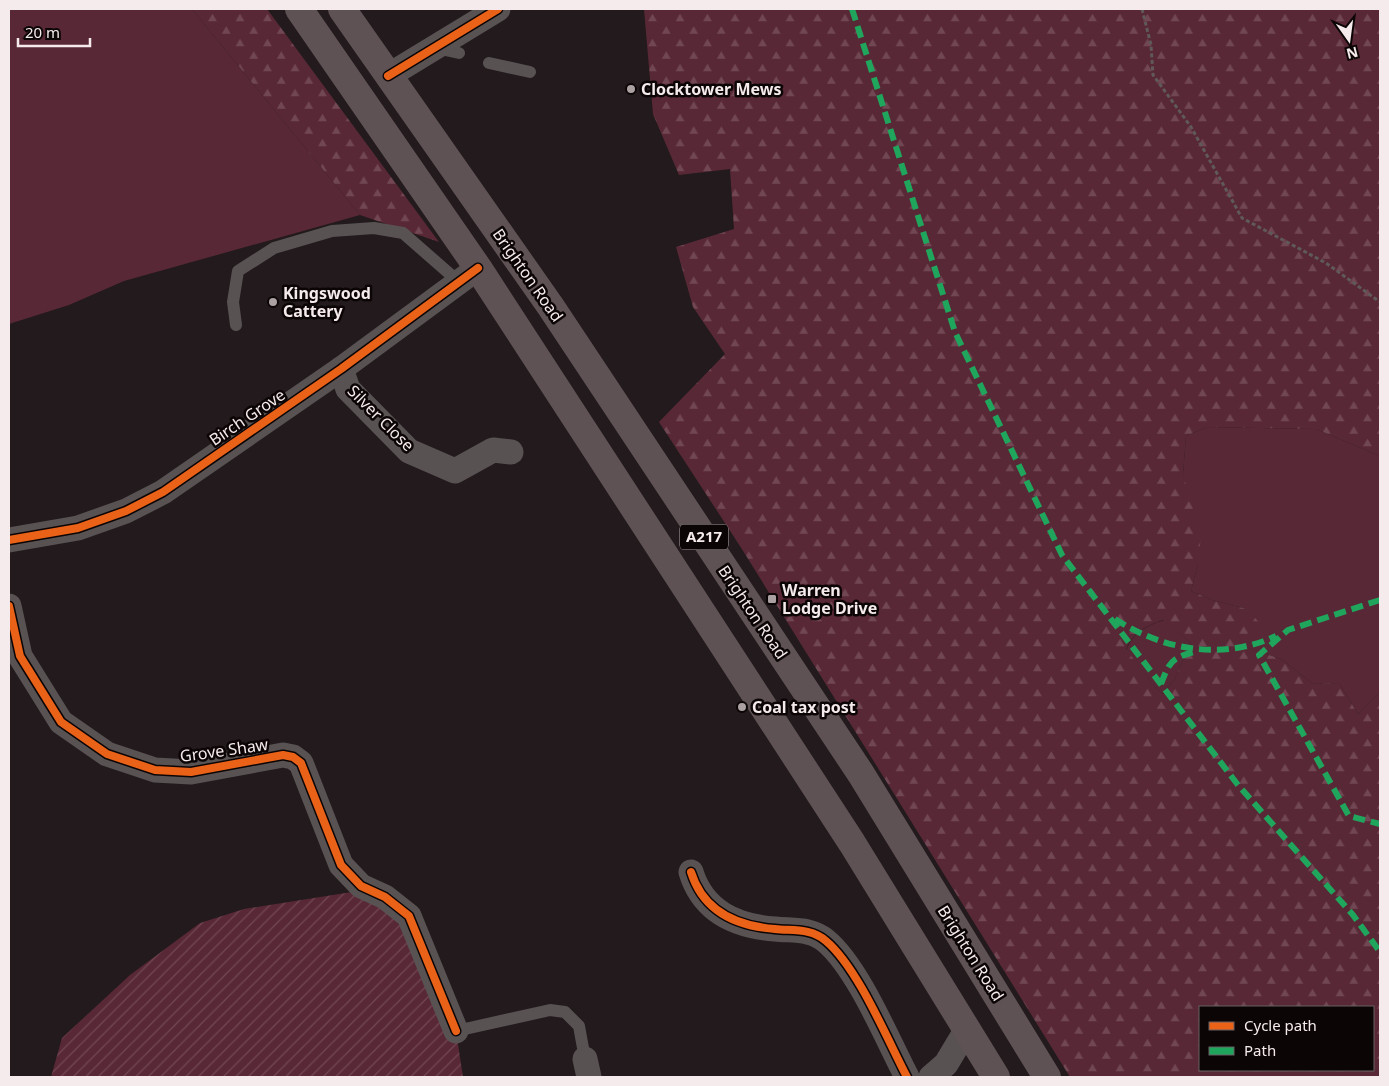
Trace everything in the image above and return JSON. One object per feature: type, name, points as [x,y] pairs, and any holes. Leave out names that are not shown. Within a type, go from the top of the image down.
[{"type":"highway","name":"A217","points":[[299,9],[469,275],[852,843],[996,1077]]},
{"type":"highway","name":"Brighton Road","points":[[342,9],[551,307],[855,766],[1047,1077]]},
{"type":"street","points":[[388,76],[498,9]]},
{"type":"street","name":"Birch Grove","points":[[9,540],[78,528],[126,511],[163,492],[341,370],[469,275]]},
{"type":"street","name":"Silver Close","points":[[341,370],[348,389],[409,451],[455,471],[493,450],[511,452]]},
{"type":"street","name":"Grove Shaw","points":[[9,606],[20,656],[61,722],[107,754],[155,770],[191,772],[283,755],[293,757],[301,763],[341,865],[361,886],[385,897],[409,916],[456,1031]]},
{"type":"street","points":[[691,872],[696,888],[706,902],[720,914],[754,926],[813,934],[834,948],[851,970],[907,1077]]},
{"type":"street","points":[[931,1077],[946,1064],[967,1029]]},
{"type":"lane","points":[[433,47],[459,53]]},
{"type":"lane","points":[[488,63],[530,72]]},
{"type":"lane","points":[[236,325],[233,302],[238,271],[274,248],[332,231],[374,228],[403,233],[469,275]]},
{"type":"lane","points":[[456,1031],[550,1010],[565,1012],[579,1026],[587,1068]]},
{"type":"path","points":[[1142,9],[1151,45],[1153,75],[1191,127],[1242,218],[1326,264],[1380,302]]},
{"type":"green space","points":[[9,9],[192,9],[360,215],[124,281],[69,305],[9,324]]},
{"type":"green space","points":[[192,9],[267,9],[439,242],[360,215]]},
{"type":"green space","points":[[644,9],[1380,9],[1380,456],[1316,429],[1207,427],[1186,436],[1183,474],[1201,536],[1198,563],[1191,591],[1212,600],[1247,609],[1264,628],[1240,645],[1281,659],[1313,684],[1339,683],[1358,714],[1380,692],[1380,1077],[1070,1077],[740,546],[659,422],[725,354],[693,307],[676,247],[734,229],[730,169],[679,175],[653,114]],"holes":[[[1163,620],[1191,643],[1174,680],[1163,694],[1155,687],[1126,649],[1141,630]]]},
{"type":"green space","points":[[1207,427],[1316,429],[1380,456],[1380,692],[1358,714],[1339,683],[1313,684],[1281,659],[1239,645],[1247,609],[1212,600],[1191,591],[1198,563],[1183,474],[1186,436]]},
{"type":"green space","points":[[1164,620],[1191,643],[1174,680],[1163,694],[1155,687],[1126,650],[1141,630]]},
{"type":"green space","points":[[358,891],[385,897],[456,1031],[463,1077],[51,1077],[62,1038],[130,975],[200,923],[244,909]]},
{"type":"marked path","points":[[852,9],[955,332],[1062,555],[1238,785],[1353,915],[1380,952]]},
{"type":"marked path","points":[[1380,600],[1288,630],[1259,655],[1349,816],[1380,824]]},
{"type":"marked path","points":[[1115,619],[1133,630],[1153,638],[1173,645],[1193,648],[1214,650],[1235,648],[1256,644],[1276,636]]},
{"type":"marked path","points":[[1161,684],[1173,661],[1197,651]]},
{"type":"cycle path","points":[[388,76],[498,9]]},
{"type":"cycle path","points":[[9,540],[78,528],[126,511],[163,492],[341,369],[478,268]]},
{"type":"cycle path","points":[[9,606],[20,656],[61,722],[107,754],[155,770],[191,772],[283,755],[293,757],[301,763],[341,865],[361,886],[385,897],[409,916],[456,1031]]},
{"type":"cycle path","points":[[691,872],[696,886],[704,897],[722,914],[734,920],[760,927],[808,932],[826,941],[838,953],[860,986],[907,1077]]},
{"type":"place","name":"Clocktower Mews","points":[[631,89]]},
{"type":"place","name":"Kingswood Cattery","points":[[273,302]]},
{"type":"place","name":"Warren Lodge Drive","points":[[772,599]]},
{"type":"place","name":"Coal tax post","points":[[742,707]]}]
